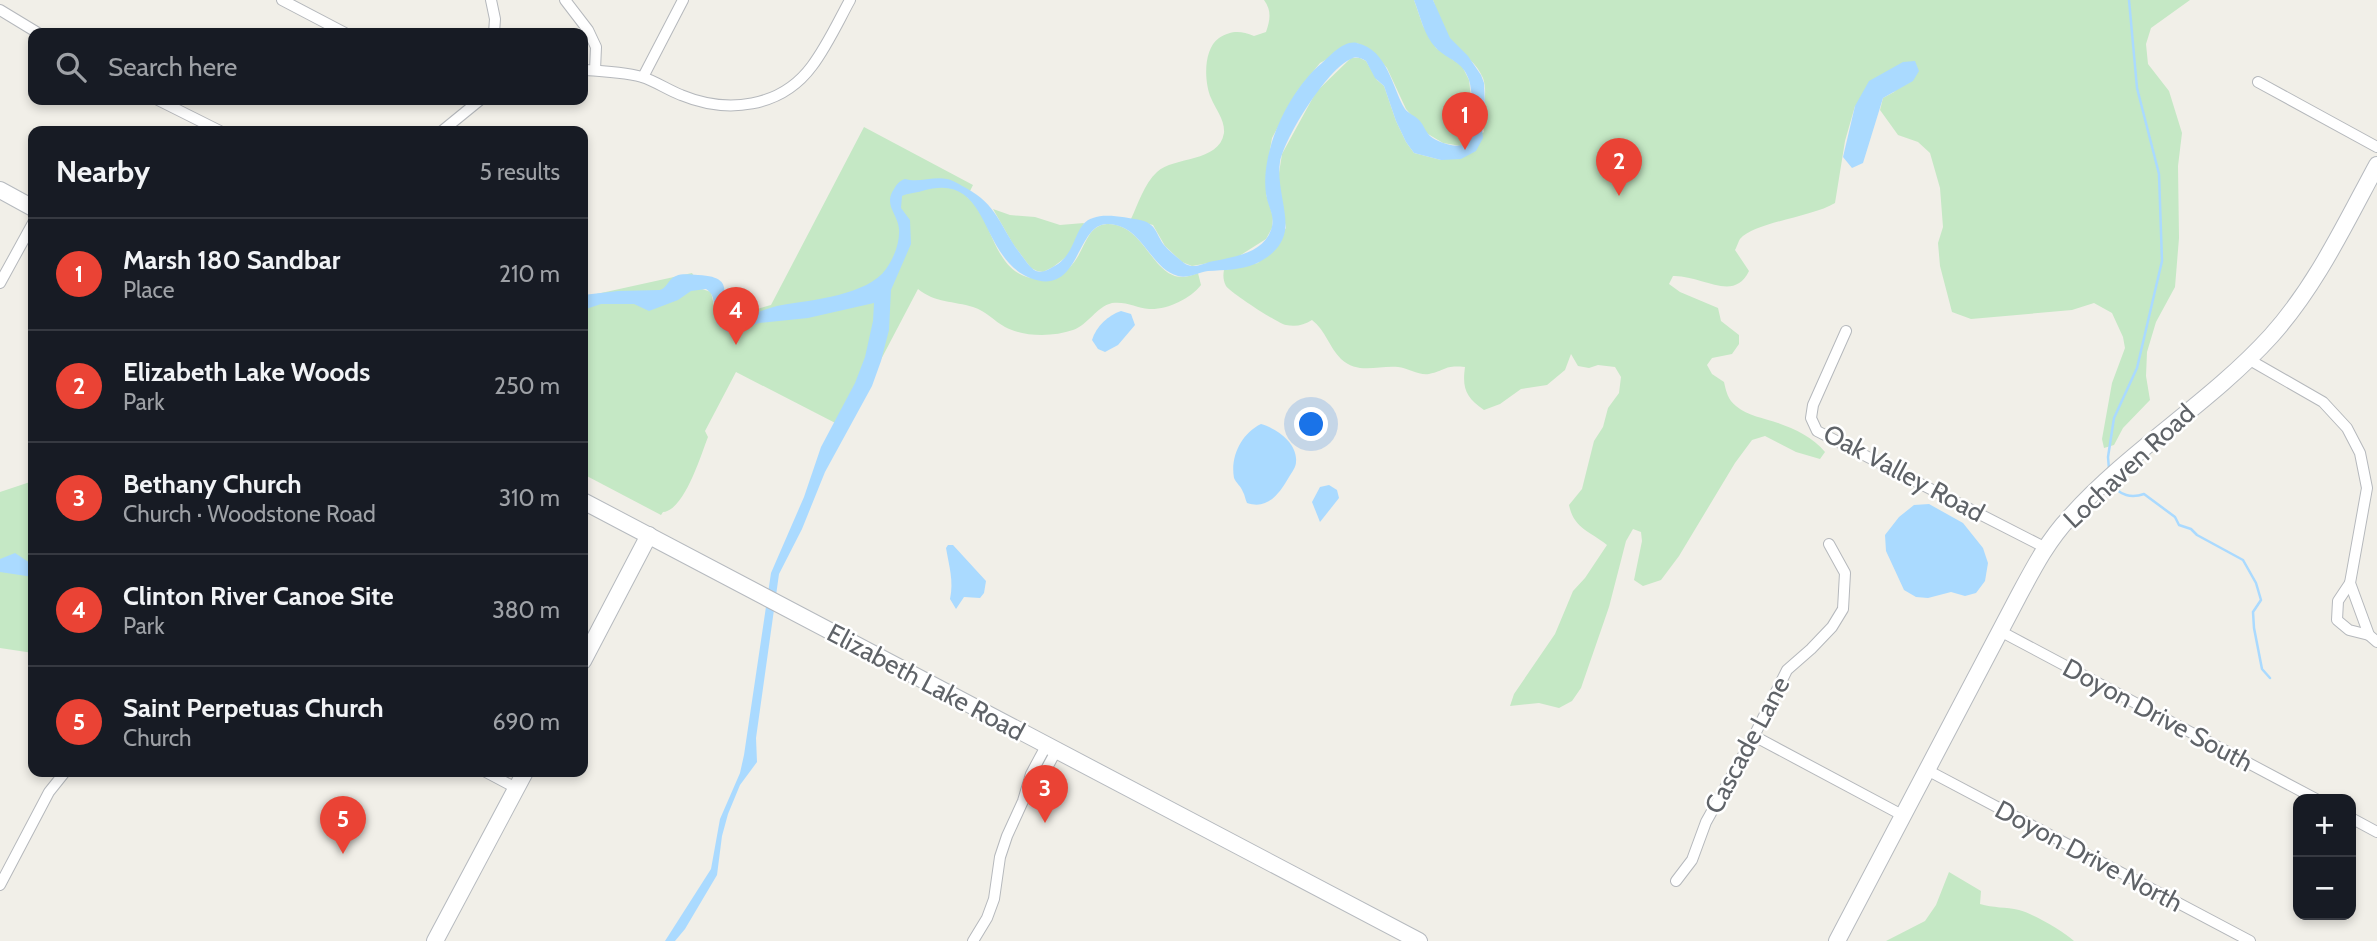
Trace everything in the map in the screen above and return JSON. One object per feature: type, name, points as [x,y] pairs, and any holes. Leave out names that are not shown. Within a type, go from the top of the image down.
[{"type":"street","points":[[282,0],[335,28]]},
{"type":"street","points":[[491,0],[494,28]]},
{"type":"street","points":[[565,0],[586,28]]},
{"type":"street","points":[[643,77],[683,0]]},
{"type":"street","points":[[588,70],[643,77],[683,96],[708,104],[752,104],[774,98],[793,86],[812,66],[850,0]]},
{"type":"street","points":[[0,10],[30,28]]},
{"type":"street","points":[[588,32],[596,47],[595,70]]},
{"type":"street","points":[[2258,82],[2377,147]]},
{"type":"street","points":[[168,105],[210,126]]},
{"type":"street","points":[[446,126],[463,105]]},
{"type":"street","name":"Lochaven Road","points":[[1838,941],[2046,548],[2067,519],[2109,477],[2248,359],[2292,310],[2322,267],[2377,165]]},
{"type":"street","points":[[0,190],[28,205]]},
{"type":"street","points":[[0,283],[28,232]]},
{"type":"street","name":"Oak Valley Road","points":[[1846,331],[1813,405],[1811,418],[1817,431],[2046,548]]},
{"type":"street","points":[[2248,359],[2323,402],[2347,428],[2360,453],[2367,488],[2350,583],[2338,601],[2337,620],[2349,630],[2373,638]]},
{"type":"street","name":"Elizabeth Lake Road","points":[[588,503],[1410,939]]},
{"type":"street","points":[[588,651],[649,535]]},
{"type":"street","name":"Cascade Lane","points":[[1676,881],[1692,860],[1706,822],[1787,670],[1832,627],[1843,609],[1845,573],[1829,544]]},
{"type":"street","points":[[2350,583],[2373,638]]},
{"type":"street","name":"Doyon Drive South","points":[[2000,632],[2307,794]]},
{"type":"street","points":[[1754,736],[1902,816]]},
{"type":"street","points":[[973,941],[987,918],[994,899],[1000,857],[1031,774],[1051,748]]},
{"type":"street","name":"Doyon Drive North","points":[[1927,770],[2250,941]]},
{"type":"street","points":[[0,886],[48,792],[61,777]]},
{"type":"street","points":[[495,777],[516,788]]},
{"type":"street","points":[[435,941],[522,777]]},
{"type":"street","points":[[2356,821],[2377,832]]},
{"type":"green space","points":[[1264,0],[1414,0],[1423,26],[1436,48],[1462,66],[1469,80],[1475,130],[1466,144],[1461,146],[1443,143],[1428,134],[1406,109],[1387,68],[1374,53],[1357,43],[1320,63],[1298,90],[1272,138],[1266,173],[1266,194],[1273,217],[1272,228],[1266,239],[1236,258],[1192,266],[1182,262],[1165,246],[1153,225],[1131,219],[1145,188],[1157,172],[1174,163],[1205,154],[1220,143],[1224,128],[1209,91],[1206,75],[1210,50],[1224,35],[1236,32],[1254,36],[1266,32],[1270,16]]},
{"type":"green space","points":[[1433,0],[2190,0],[2151,28],[2146,44],[2148,64],[2169,91],[2182,133],[2178,166],[2179,238],[2175,287],[2156,322],[2147,352],[2146,376],[2150,400],[2123,428],[2114,445],[2104,448],[2102,439],[2112,383],[2125,348],[2112,313],[2094,303],[2072,310],[1971,319],[1952,312],[1940,266],[1938,243],[1943,227],[1940,188],[1930,153],[1918,142],[1898,135],[1880,110],[1883,98],[1896,91],[1855,106],[1845,141],[1835,203],[1747,233],[1740,239],[1735,250],[1749,271],[1743,280],[1735,285],[1716,285],[1673,276],[1669,284],[1680,292],[1718,308],[1721,321],[1739,335],[1739,344],[1732,354],[1712,358],[1707,365],[1712,374],[1724,382],[1733,404],[1751,414],[1797,431],[1825,452],[1820,459],[1796,452],[1765,436],[1752,440],[1735,463],[1679,556],[1661,580],[1643,586],[1634,580],[1642,541],[1641,532],[1633,529],[1626,541],[1609,607],[1581,688],[1572,701],[1559,708],[1539,703],[1510,706],[1514,694],[1555,634],[1573,591],[1607,545],[1579,525],[1569,505],[1582,489],[1594,441],[1603,427],[1608,408],[1619,393],[1621,377],[1615,367],[1578,366],[1571,354],[1565,370],[1547,385],[1521,389],[1500,404],[1484,410],[1467,392],[1464,381],[1465,367],[1449,367],[1425,374],[1398,367],[1354,367],[1341,359],[1312,320],[1297,326],[1281,323],[1229,289],[1224,278],[1224,270],[1258,263],[1286,228],[1279,193],[1282,154],[1316,92],[1351,58],[1366,61],[1377,80],[1384,86],[1396,121],[1414,153],[1441,160],[1484,132],[1483,78],[1474,64],[1450,40]]},
{"type":"green space","points":[[864,127],[973,185],[967,197],[976,206],[1000,254],[1018,273],[1031,278],[1060,274],[1070,267],[1091,233],[1107,224],[1120,226],[1130,232],[1163,269],[1172,275],[1184,277],[1198,273],[1201,285],[1184,299],[1163,308],[1149,309],[1112,303],[1101,308],[1078,328],[1048,335],[1013,330],[978,309],[938,299],[918,289],[845,428],[736,372],[705,431],[708,437],[691,481],[671,509],[661,515],[588,477],[588,296],[692,273],[702,289],[711,292],[714,306],[722,319],[771,305]]},
{"type":"green space","points":[[993,209],[1060,225],[1084,223],[1070,254],[1043,272],[1031,268],[1013,244]]},
{"type":"green space","points":[[28,483],[28,652],[0,648],[0,492]]},
{"type":"green space","points":[[1949,872],[1981,891],[1980,904],[2025,912],[2048,923],[2074,941],[1886,941],[1925,921],[1936,905]]},
{"type":"water","points":[[1414,0],[1433,0],[1450,38],[1468,56],[1481,75],[1485,106],[1481,121],[1483,138],[1476,151],[1461,159],[1441,160],[1414,153],[1396,121],[1384,86],[1375,78],[1366,61],[1351,59],[1341,65],[1319,89],[1290,137],[1279,171],[1285,219],[1284,235],[1273,252],[1255,264],[1238,269],[1178,276],[1160,265],[1130,231],[1108,224],[1097,227],[1089,235],[1068,269],[1059,278],[1047,281],[1030,278],[1013,267],[1001,252],[973,203],[961,193],[945,188],[902,196],[901,208],[910,220],[911,244],[891,290],[889,330],[881,361],[872,386],[825,472],[802,529],[779,574],[756,738],[757,762],[740,785],[728,814],[717,875],[685,929],[675,941],[665,941],[711,869],[720,819],[740,773],[744,755],[771,573],[804,497],[821,447],[855,383],[865,357],[874,303],[808,318],[759,323],[735,332],[727,332],[717,324],[712,296],[706,289],[691,291],[678,300],[649,311],[634,304],[601,304],[588,308],[588,294],[660,290],[673,277],[681,275],[712,277],[720,280],[724,286],[726,313],[736,320],[776,306],[853,290],[878,278],[894,255],[899,229],[890,200],[896,186],[905,179],[947,179],[977,195],[992,210],[1028,264],[1038,272],[1047,270],[1066,256],[1086,221],[1104,216],[1145,221],[1155,230],[1166,247],[1191,266],[1247,253],[1262,244],[1271,230],[1272,216],[1265,177],[1279,122],[1298,89],[1343,46],[1357,43],[1376,53],[1388,71],[1405,109],[1420,121],[1430,136],[1452,145],[1465,144],[1470,140],[1474,128],[1469,80],[1463,69],[1432,43]]},
{"type":"water","points":[[1915,61],[1919,71],[1913,81],[1883,98],[1863,163],[1852,168],[1843,157],[1855,106],[1869,81],[1903,62]]},
{"type":"water","points":[[1121,311],[1131,314],[1135,325],[1118,345],[1105,352],[1098,349],[1092,340],[1097,330],[1108,318]]},
{"type":"water","points":[[1261,424],[1285,437],[1296,455],[1296,462],[1277,495],[1267,502],[1254,505],[1247,503],[1234,478],[1233,470],[1243,439]]},
{"type":"water","points":[[1329,485],[1337,490],[1339,498],[1320,522],[1312,502],[1320,487]]},
{"type":"water","points":[[1929,504],[1963,523],[1983,548],[1988,563],[1985,581],[1976,593],[1965,596],[1951,592],[1928,598],[1916,597],[1904,590],[1886,551],[1885,535],[1899,517],[1914,505]]},
{"type":"water","points":[[953,545],[986,581],[984,593],[980,598],[964,597],[956,609],[950,599],[951,580],[946,548]]},
{"type":"water","points":[[15,553],[28,562],[28,576],[0,572],[0,559]]},
{"type":"waterway","points":[[2109,469],[2108,457],[2114,418],[2137,368],[2162,261],[2159,174],[2137,88],[2129,0]]},
{"type":"waterway","points":[[2113,484],[2126,495],[2144,494],[2175,517],[2179,525],[2191,529],[2243,560],[2256,583],[2261,600],[2253,612],[2254,628],[2262,669],[2270,678]]},
{"type":"place","name":"Marsh 180 Sandbar","points":[[1465,150]]},
{"type":"place","name":"Elizabeth Lake Woods","points":[[1619,196]]},
{"type":"place","name":"Clinton River Canoe Site","points":[[736,345]]},
{"type":"place","name":"Bethany Church","points":[[1045,823]]},
{"type":"place","name":"Saint Perpetuas Church","points":[[343,854]]}]
